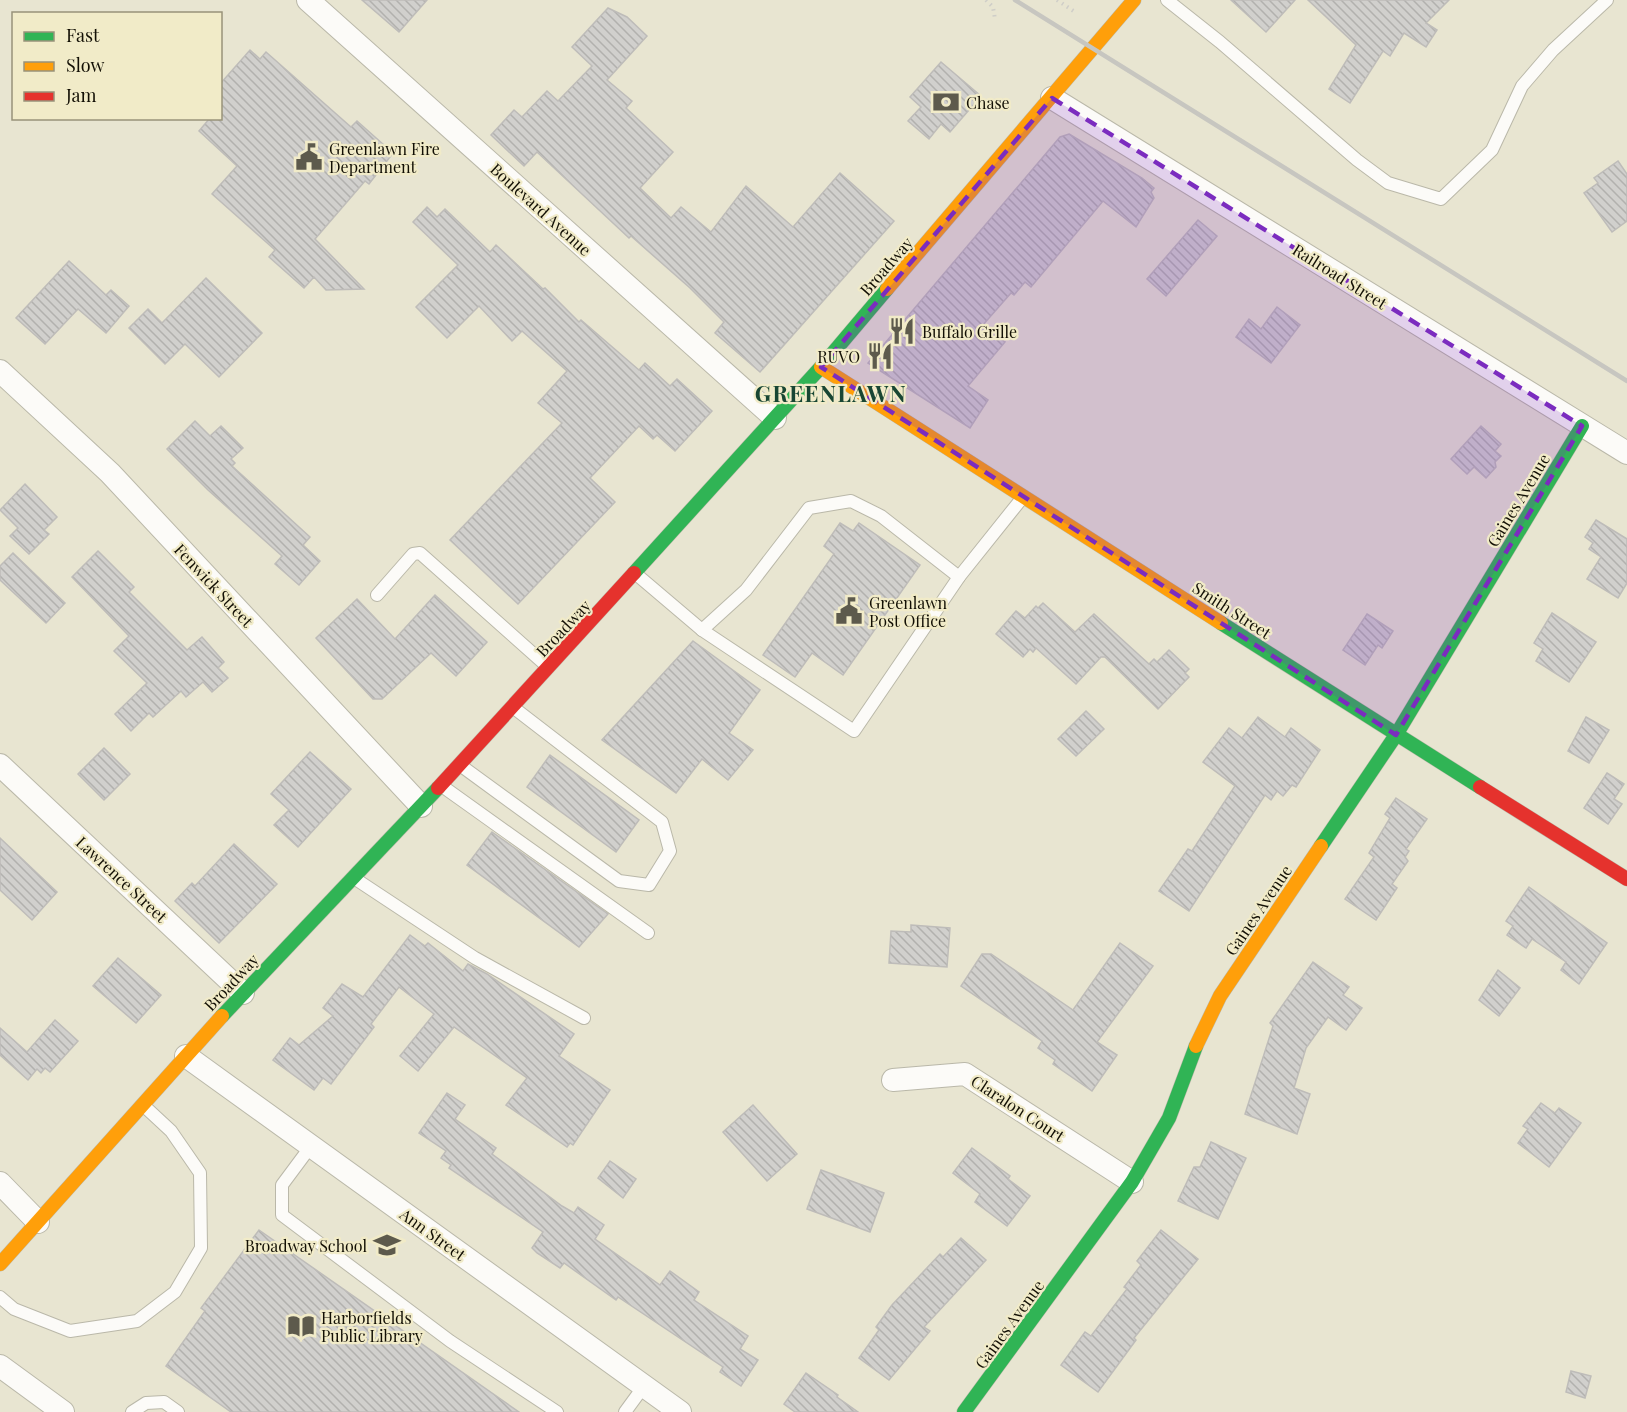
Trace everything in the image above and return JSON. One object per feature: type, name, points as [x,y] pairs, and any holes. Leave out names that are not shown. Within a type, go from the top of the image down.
[{"type":"street","name":"Boulevard Avenue","points":[[308,0],[775,418]]},
{"type":"street","name":"Broadway","points":[[0,1264],[243,993],[441,785],[775,418],[1134,0]]},
{"type":"street","name":"Railroad Street","points":[[1052,98],[1627,453]]},
{"type":"street","name":"Smith Street","points":[[821,366],[1396,735],[1627,879]]},
{"type":"street","name":"Fenwick Street","points":[[0,371],[110,473],[421,806]]},
{"type":"street","name":"Gaines Avenue","points":[[964,1412],[1132,1182],[1169,1118],[1192,1054],[1220,996],[1396,735],[1582,426]]},
{"type":"street","name":"Lawrence Street","points":[[0,765],[243,993]]},
{"type":"street","name":"Ann Street","points":[[186,1056],[680,1412]]},
{"type":"street","name":"Claralon Court","points":[[893,1080],[965,1074],[1132,1182]]},
{"type":"street","points":[[0,1183],[38,1222]]},
{"type":"street","points":[[0,1366],[63,1412]]},
{"type":"lane","points":[[1167,0],[1388,183],[1441,199],[1492,150],[1522,86],[1553,50],[1607,0]]},
{"type":"lane","points":[[635,573],[702,630],[854,731],[959,577],[1024,496]]},
{"type":"lane","points":[[702,630],[746,590],[809,508],[850,501],[881,516],[959,577]]},
{"type":"lane","points":[[377,595],[413,554],[420,553],[549,668]]},
{"type":"lane","points":[[459,765],[619,881],[649,885],[670,851],[662,822],[512,707]]},
{"type":"lane","points":[[441,785],[648,933]]},
{"type":"lane","points":[[353,878],[475,958],[584,1018]]},
{"type":"lane","points":[[0,1297],[14,1309],[70,1331],[137,1322],[175,1292],[201,1248],[200,1173],[171,1131],[142,1104]]},
{"type":"lane","points":[[311,1146],[282,1185],[282,1215],[450,1341],[557,1412]]},
{"type":"lane","points":[[625,1412],[644,1386]]},
{"type":"lane","points":[[132,1412],[146,1403],[165,1402],[178,1412]]},
{"type":"path","points":[[986,0],[993,7],[995,19]]},
{"type":"path","points":[[1057,0],[1075,12]]},
{"type":"highlighted area","points":[[1052,98],[1582,426],[1396,735],[821,367]]},
{"type":"building","points":[[362,0],[427,0],[399,32]]},
{"type":"building","points":[[1231,0],[1295,0],[1266,32]]},
{"type":"building","points":[[1308,0],[1449,0],[1426,23],[1437,30],[1426,47],[1404,33],[1390,56],[1383,51],[1350,103],[1329,89],[1356,45]]},
{"type":"building","points":[[608,8],[627,17],[647,36],[607,80],[632,101],[626,108],[673,152],[640,188],[671,218],[681,207],[711,232],[746,186],[793,227],[840,173],[894,221],[760,372],[715,333],[724,322],[690,288],[631,236],[629,238],[537,152],[524,166],[491,135],[514,110],[522,117],[547,91],[558,101],[592,66],[572,47]]},
{"type":"building","name":"Greenlawn Fire Department","points":[[250,50],[260,59],[266,52],[351,127],[357,121],[393,153],[369,184],[365,181],[315,239],[364,289],[326,290],[314,277],[304,288],[269,257],[275,250],[212,194],[237,166],[199,131],[208,120],[222,120],[222,82]]},
{"type":"building","name":"Chase","points":[[941,62],[981,96],[950,132],[941,124],[929,139],[908,121],[921,107],[910,97]]},
{"type":"building","points":[[1069,134],[1142,178],[1154,188],[1151,192],[1154,198],[1136,227],[1103,201],[1031,287],[1025,282],[1014,295],[1011,293],[982,326],[1005,342],[968,386],[988,400],[970,428],[868,363],[1060,137]]},
{"type":"building","points":[[1618,161],[1627,174],[1627,221],[1612,232],[1584,193],[1598,183],[1594,178]]},
{"type":"building","points":[[427,207],[437,217],[445,209],[490,252],[496,245],[543,289],[545,288],[579,322],[581,320],[639,370],[645,363],[670,386],[677,379],[712,411],[675,451],[657,435],[653,439],[639,426],[590,478],[615,502],[518,604],[450,540],[562,423],[538,403],[567,371],[522,331],[512,341],[479,306],[447,338],[416,307],[458,265],[413,222]]},
{"type":"building","points":[[1198,220],[1217,236],[1166,296],[1147,279]]},
{"type":"building","points":[[69,261],[106,295],[111,290],[129,306],[106,333],[78,309],[45,344],[16,318]]},
{"type":"building","points":[[206,278],[262,333],[219,377],[185,344],[165,364],[129,328],[148,309],[162,323]]},
{"type":"building","points":[[1277,307],[1300,325],[1271,363],[1236,337],[1249,319],[1261,329]]},
{"type":"building","points":[[195,421],[210,436],[221,426],[243,448],[231,459],[235,463],[232,466],[310,537],[303,545],[320,561],[299,585],[275,564],[282,556],[208,490],[167,449]]},
{"type":"building","points":[[1481,426],[1501,444],[1495,451],[1501,456],[1495,462],[1496,467],[1486,478],[1474,467],[1467,474],[1451,459]]},
{"type":"building","points":[[25,484],[57,517],[44,530],[49,534],[29,554],[10,536],[18,528],[0,510]]},
{"type":"building","points":[[1596,520],[1627,539],[1627,583],[1618,598],[1587,579],[1601,557],[1589,549],[1593,543],[1585,537]]},
{"type":"building","points":[[840,523],[853,531],[859,523],[920,565],[843,675],[812,653],[795,677],[763,655],[834,554],[824,546]]},
{"type":"building","points":[[98,551],[134,587],[129,592],[187,650],[202,637],[224,662],[218,668],[228,678],[212,692],[203,682],[186,697],[181,691],[153,717],[149,713],[131,731],[115,714],[147,683],[114,651],[129,636],[72,577]]},
{"type":"building","points":[[13,553],[65,603],[46,623],[0,580],[0,566]]},
{"type":"building","points":[[435,595],[487,642],[456,676],[431,653],[382,699],[373,699],[316,638],[357,599],[395,639]]},
{"type":"building","points":[[1043,603],[1075,632],[1094,614],[1149,664],[1154,659],[1157,662],[1169,650],[1189,669],[1185,673],[1189,677],[1158,709],[1105,657],[1101,657],[1076,684],[1036,648],[1033,652],[1030,649],[1023,657],[996,634],[1016,611],[1025,618],[1036,606],[1038,608]]},
{"type":"building","points":[[1552,613],[1596,642],[1569,682],[1536,661],[1543,649],[1534,643]]},
{"type":"building","points":[[1367,614],[1393,631],[1382,648],[1378,645],[1365,665],[1343,650]]},
{"type":"building","points":[[693,641],[760,690],[729,733],[753,750],[728,780],[702,759],[676,793],[602,740]]},
{"type":"building","points":[[1086,711],[1104,729],[1076,756],[1058,739]]},
{"type":"building","points":[[1258,717],[1285,737],[1291,728],[1320,750],[1296,787],[1292,785],[1283,796],[1277,791],[1271,800],[1265,795],[1189,911],[1159,891],[1188,849],[1192,851],[1235,786],[1203,762],[1229,728],[1242,738]]},
{"type":"building","points":[[1586,717],[1609,730],[1589,763],[1568,751]]},
{"type":"building","points":[[104,748],[130,774],[104,800],[78,774]]},
{"type":"building","points":[[310,752],[351,789],[298,847],[274,825],[289,810],[271,794]]},
{"type":"building","points":[[550,755],[639,820],[616,852],[527,787]]},
{"type":"building","points":[[1607,773],[1624,784],[1614,799],[1622,804],[1608,824],[1584,808]]},
{"type":"building","points":[[1396,798],[1427,819],[1406,849],[1409,851],[1405,857],[1408,861],[1392,884],[1397,888],[1376,920],[1345,899],[1374,857],[1369,853],[1390,818],[1385,814]]},
{"type":"building","points":[[492,832],[608,914],[579,947],[467,865]]},
{"type":"building","points":[[0,838],[57,892],[32,920],[0,890]]},
{"type":"building","points":[[234,844],[277,884],[219,943],[175,901],[192,883],[195,886]]},
{"type":"building","points":[[1529,887],[1607,943],[1579,984],[1561,970],[1566,962],[1532,939],[1526,948],[1507,935],[1513,926],[1506,921]]},
{"type":"building","points":[[911,925],[950,928],[947,967],[889,963],[891,931],[911,932]]},
{"type":"building","points":[[410,935],[425,946],[428,943],[463,971],[468,964],[487,974],[574,1034],[559,1056],[610,1090],[573,1145],[570,1143],[567,1147],[506,1105],[527,1078],[454,1027],[418,1071],[400,1056],[434,1014],[399,987],[371,1024],[374,1027],[331,1084],[323,1078],[314,1090],[273,1060],[290,1038],[299,1045],[333,1016],[323,1008],[342,984],[363,997]]},
{"type":"building","points":[[1120,943],[1153,966],[1097,1042],[1117,1055],[1092,1091],[1053,1064],[1055,1060],[1038,1048],[1042,1041],[961,986],[982,954],[991,954],[1073,1010]]},
{"type":"building","points":[[118,958],[161,995],[136,1023],[93,986]]},
{"type":"building","points":[[1313,962],[1349,987],[1343,995],[1362,1008],[1346,1030],[1328,1017],[1306,1048],[1294,1088],[1310,1094],[1297,1134],[1245,1114],[1273,1026],[1270,1023]]},
{"type":"building","points":[[1498,970],[1520,988],[1499,1016],[1479,1000]]},
{"type":"building","points":[[55,1020],[78,1041],[50,1072],[45,1068],[41,1073],[37,1069],[28,1080],[0,1055],[0,1028],[27,1052]]},
{"type":"building","points":[[447,1093],[465,1105],[455,1119],[496,1148],[492,1154],[562,1206],[574,1213],[578,1207],[604,1225],[595,1239],[660,1285],[670,1271],[699,1292],[694,1300],[748,1336],[740,1349],[758,1360],[741,1386],[720,1372],[723,1367],[618,1297],[616,1300],[564,1263],[560,1268],[537,1253],[532,1248],[543,1232],[449,1168],[451,1165],[441,1158],[446,1151],[419,1133]]},
{"type":"building","points":[[1541,1103],[1555,1113],[1559,1108],[1581,1123],[1549,1167],[1518,1143],[1528,1129],[1523,1126]]},
{"type":"building","points":[[753,1105],[797,1154],[767,1181],[723,1132]]},
{"type":"building","points":[[1211,1142],[1246,1158],[1218,1219],[1178,1201],[1194,1167],[1200,1167]]},
{"type":"building","points":[[972,1148],[1010,1176],[1008,1179],[1030,1196],[1007,1226],[975,1202],[980,1194],[953,1173]]},
{"type":"building","points":[[610,1161],[636,1179],[623,1198],[598,1178]]},
{"type":"building","points":[[821,1170],[884,1193],[870,1232],[807,1209]]},
{"type":"building","name":"Harborfields Public Library","points":[[259,1230],[519,1412],[231,1412],[166,1366],[205,1311],[201,1308]]},
{"type":"building","points":[[1161,1230],[1198,1259],[1134,1338],[1136,1340],[1098,1392],[1061,1365],[1085,1332],[1091,1336],[1127,1289],[1124,1287],[1141,1265],[1137,1261]]},
{"type":"building","points":[[961,1238],[986,1260],[924,1327],[930,1331],[889,1380],[859,1358],[879,1330],[876,1327],[892,1305],[940,1254],[943,1257]]},
{"type":"building","points":[[1571,1371],[1591,1376],[1585,1398],[1566,1392]]},
{"type":"building","points":[[806,1373],[858,1412],[795,1412],[784,1404]]},
{"type":"railway","points":[[1015,0],[1627,381]]},
{"type":"traffic: fast","points":[[634,573],[821,367],[887,289]]},
{"type":"traffic: fast","points":[[1321,846],[1396,735],[1582,426]]},
{"type":"traffic: fast","points":[[1221,623],[1480,787]]},
{"type":"traffic: fast","points":[[222,1016],[438,788]]},
{"type":"traffic: fast","points":[[964,1412],[1132,1182],[1169,1118],[1196,1046]]},
{"type":"traffic: slow","points":[[887,289],[1134,0]]},
{"type":"traffic: slow","points":[[821,367],[1221,623]]},
{"type":"traffic: slow","points":[[1196,1046],[1220,996],[1321,846]]},
{"type":"traffic: slow","points":[[0,1264],[222,1016]]},
{"type":"traffic: jam","points":[[438,788],[634,573]]},
{"type":"traffic: jam","points":[[1480,787],[1627,879]]},
{"type":"place","name":"Chase","points":[[946,102]]},
{"type":"place","name":"Greenlawn Fire Department","points":[[309,157]]},
{"type":"place","name":"Buffalo Grille","points":[[902,331]]},
{"type":"place","name":"RUVO","points":[[880,356]]},
{"type":"place","name":"Greenlawn Post Office","points":[[849,611]]},
{"type":"place","name":"Broadway School","points":[[387,1245]]},
{"type":"place","name":"Harborfields Public Library","points":[[301,1326]]},
{"type":"district","name":"GREENLAWN","points":[[831,393]]}]
